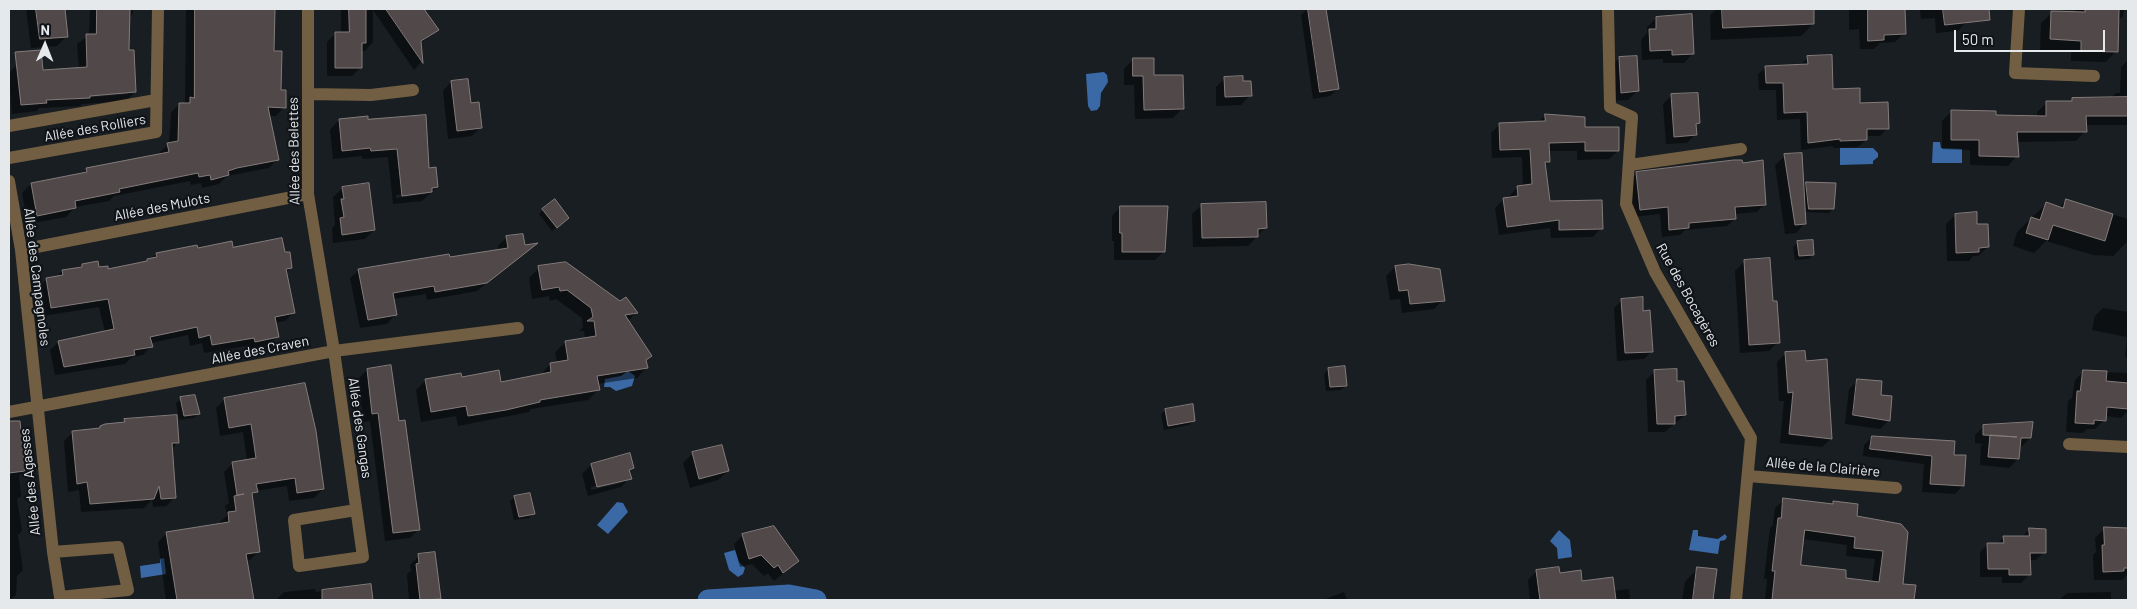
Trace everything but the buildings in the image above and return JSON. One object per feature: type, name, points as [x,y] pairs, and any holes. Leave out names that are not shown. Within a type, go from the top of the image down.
[{"type":"street","name":"Allée des Rolliers","points":[[9,158],[156,132],[158,9]]},
{"type":"street","name":"Allée des Belettes","points":[[308,9],[308,194],[334,351]]},
{"type":"street","name":"Rue des Bocagères","points":[[1608,9],[1610,107],[1632,117],[1626,204],[1655,272],[1751,438],[1736,600]]},
{"type":"street","points":[[2019,9],[2015,73],[2094,76]]},
{"type":"street","points":[[308,94],[371,95],[412,90]]},
{"type":"street","name":"Allée des Rolliers","points":[[9,126],[156,100]]},
{"type":"street","points":[[1630,165],[1741,149]]},
{"type":"street","name":"Allée des Campagnoles","points":[[9,181],[21,250],[37,408]]},
{"type":"street","name":"Allée des Mulots","points":[[21,250],[308,194]]},
{"type":"street","name":"Allée des Craven","points":[[9,412],[334,351],[518,328]]},
{"type":"street","name":"Allée des Gangas","points":[[334,351],[363,557],[299,566],[294,520],[356,510]]},
{"type":"street","name":"Allée des Agasses","points":[[37,408],[52,552],[60,597],[128,590],[118,548],[52,552]]},
{"type":"street","points":[[2069,444],[2128,447]]},
{"type":"street","name":"Allée de la Clairière","points":[[1748,476],[1896,488]]},
{"type":"water","points":[[1104,72],[1107,75],[1108,82],[1101,93],[1100,106],[1097,110],[1091,111],[1088,106],[1086,74]]},
{"type":"water","points":[[1933,142],[1940,142],[1941,148],[1962,149],[1962,163],[1932,163]]},
{"type":"water","points":[[1840,148],[1873,148],[1878,153],[1878,157],[1873,161],[1873,164],[1840,165]]},
{"type":"water","points":[[628,371],[635,376],[632,386],[616,391],[610,387],[604,387],[605,379],[621,376]]},
{"type":"water","points":[[617,502],[623,503],[628,512],[608,534],[597,525]]},
{"type":"water","points":[[1559,530],[1570,540],[1572,557],[1558,559],[1557,548],[1550,541]]},
{"type":"water","points":[[1693,530],[1698,530],[1698,536],[1718,539],[1725,534],[1727,537],[1725,540],[1720,541],[1718,554],[1689,550]]},
{"type":"water","points":[[735,550],[739,562],[745,568],[743,574],[738,577],[729,570],[724,553]]},
{"type":"water","points":[[164,558],[166,574],[141,578],[140,566],[160,563],[160,559]]},
{"type":"waterway","points":[[708,600],[789,595],[816,600]]}]
